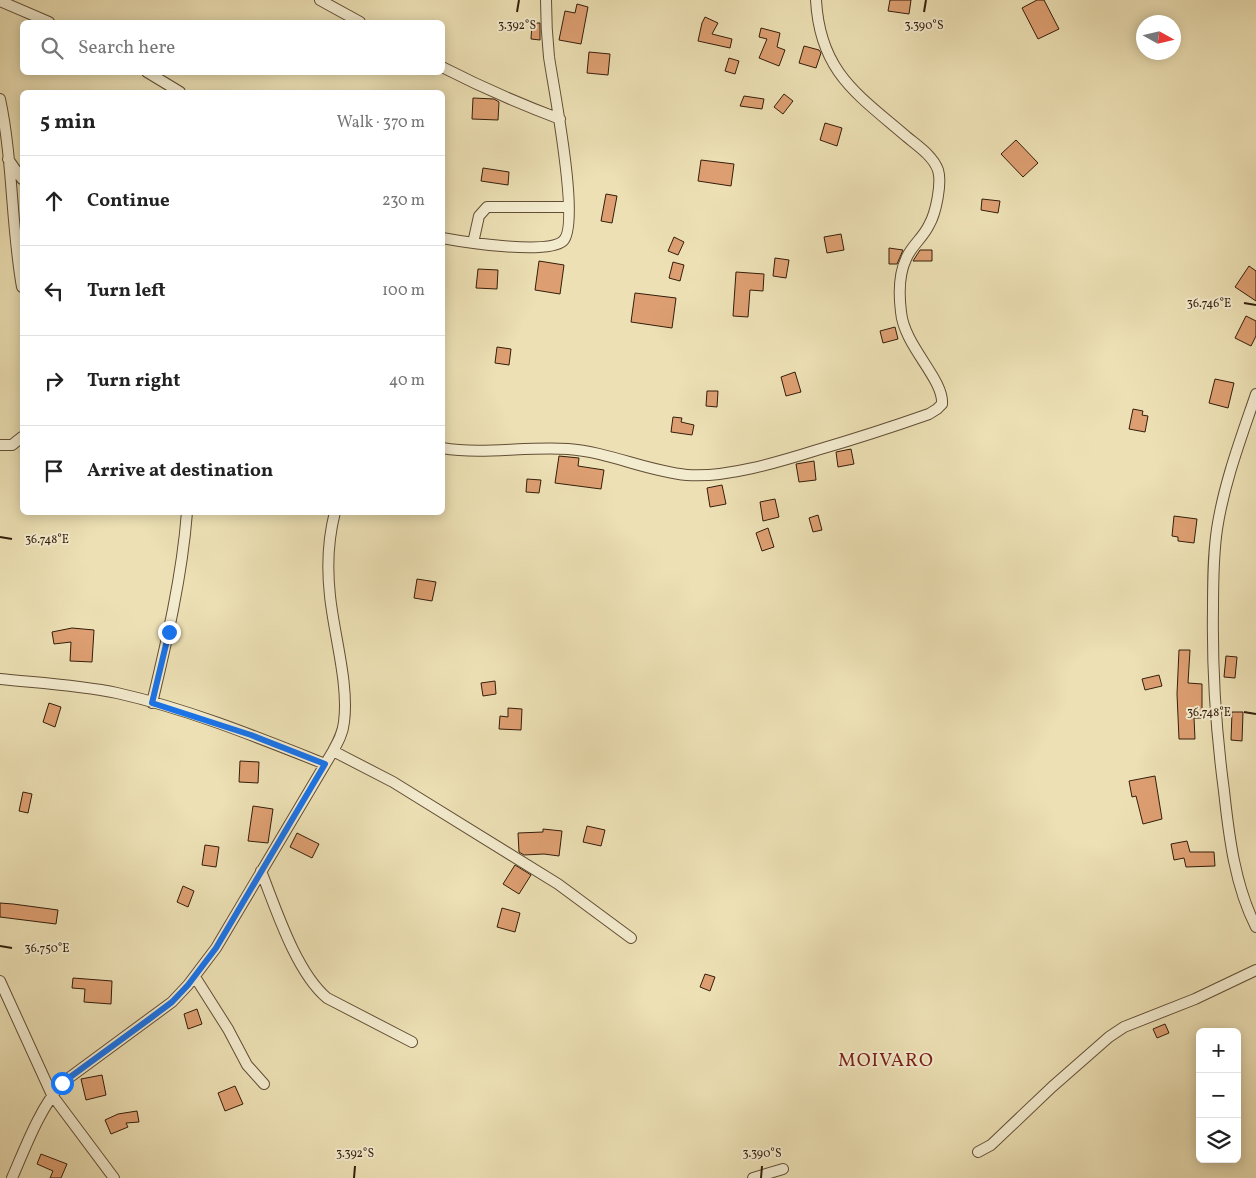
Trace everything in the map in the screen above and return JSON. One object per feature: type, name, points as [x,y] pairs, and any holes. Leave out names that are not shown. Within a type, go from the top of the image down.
[{"type":"street","points":[[320,0],[356,20]]},
{"type":"street","points":[[445,238],[473,243],[531,247],[558,244],[563,241],[568,231],[568,207],[560,119],[549,56],[546,0]]},
{"type":"street","points":[[445,448],[473,452],[569,449],[607,456],[668,472],[688,475],[708,474],[775,462],[852,440],[929,414],[942,404],[940,391],[905,332],[900,311],[900,290],[905,261],[915,243],[930,225],[940,180],[938,170],[929,156],[853,90],[840,75],[830,59],[824,43],[819,27],[816,0]]},
{"type":"street","points":[[0,1],[44,20]]},
{"type":"street","points":[[445,68],[508,99],[560,119]]},
{"type":"street","points":[[152,75],[177,90]]},
{"type":"street","points":[[0,99],[6,132],[20,271]]},
{"type":"street","points":[[8,158],[20,176]]},
{"type":"street","points":[[473,243],[479,216],[487,207],[568,207]]},
{"type":"street","points":[[1256,394],[1236,455],[1219,521],[1214,564],[1212,622],[1216,712],[1228,824],[1234,863],[1244,897],[1256,927]]},
{"type":"street","points":[[0,445],[12,445],[20,439]]},
{"type":"street","points":[[152,703],[171,622],[187,515]]},
{"type":"street","points":[[12,1178],[28,1140],[52,1095],[73,1074],[172,1002],[195,977],[216,948],[333,751],[344,723],[345,707],[330,596],[330,544],[335,515]]},
{"type":"street","points":[[0,679],[102,690],[152,703],[223,725],[325,764]]},
{"type":"street","points":[[333,751],[393,782],[558,884],[631,938]]},
{"type":"street","points":[[261,871],[296,955],[310,980],[319,991],[327,998],[412,1042]]},
{"type":"street","points":[[978,1152],[991,1145],[1052,1087],[1124,1026],[1159,1015],[1256,970]]},
{"type":"street","points":[[195,977],[228,1029],[247,1065],[264,1084]]},
{"type":"street","points":[[0,982],[52,1095],[114,1178]]},
{"type":"street","points":[[753,1178],[783,1169]]},
{"type":"building","points":[[890,0],[911,0],[909,14],[888,11]]},
{"type":"building","points":[[1037,0],[1044,0],[1059,29],[1038,39],[1022,8]]},
{"type":"building","points":[[577,4],[588,7],[581,44],[559,40],[565,11],[575,13]]},
{"type":"building","points":[[705,17],[718,23],[712,34],[732,39],[730,48],[698,41]]},
{"type":"building","points":[[532,23],[540,23],[540,40],[531,39]]},
{"type":"building","points":[[761,28],[780,33],[777,47],[785,50],[779,66],[759,58],[767,39],[759,37]]},
{"type":"building","points":[[804,46],[819,50],[821,53],[816,68],[799,63]]},
{"type":"building","points":[[589,52],[610,54],[608,75],[587,73]]},
{"type":"building","points":[[729,58],[739,61],[735,74],[725,71]]},
{"type":"building","points":[[784,94],[793,101],[783,114],[774,107]]},
{"type":"building","points":[[744,96],[764,99],[762,109],[740,106]]},
{"type":"building","points":[[473,98],[494,99],[499,102],[498,120],[472,119]]},
{"type":"building","points":[[825,123],[842,128],[837,146],[820,140]]},
{"type":"building","points":[[1016,140],[1038,163],[1023,177],[1001,154]]},
{"type":"building","points":[[701,160],[734,164],[731,186],[698,181]]},
{"type":"building","points":[[483,168],[509,172],[508,185],[481,181]]},
{"type":"building","points":[[606,194],[617,196],[612,223],[601,221]]},
{"type":"building","points":[[982,199],[1000,201],[998,213],[981,210]]},
{"type":"building","points":[[841,234],[844,250],[827,253],[824,237]]},
{"type":"building","points":[[674,237],[684,242],[678,255],[668,251]]},
{"type":"building","points":[[889,248],[903,250],[897,264],[889,264]]},
{"type":"building","points":[[920,250],[932,250],[932,261],[913,261]]},
{"type":"building","points":[[775,258],[789,260],[786,278],[773,276]]},
{"type":"building","points":[[539,261],[564,265],[560,294],[535,290]]},
{"type":"building","points":[[673,262],[684,265],[680,281],[669,278]]},
{"type":"building","points":[[1249,266],[1256,271],[1256,301],[1235,287]]},
{"type":"building","points":[[478,269],[498,270],[497,289],[476,288]]},
{"type":"building","points":[[736,272],[764,274],[763,291],[750,290],[748,317],[733,316]]},
{"type":"building","points":[[635,293],[676,298],[672,328],[631,322]]},
{"type":"building","points":[[1246,316],[1256,321],[1256,336],[1251,346],[1235,338]]},
{"type":"building","points":[[895,327],[898,339],[883,343],[880,331]]},
{"type":"building","points":[[497,347],[511,349],[509,365],[495,363]]},
{"type":"building","points":[[795,372],[801,392],[786,396],[781,377]]},
{"type":"building","points":[[1215,379],[1234,383],[1228,408],[1209,403]]},
{"type":"building","points":[[707,391],[718,391],[717,407],[706,406]]},
{"type":"building","points":[[1133,409],[1143,411],[1142,415],[1148,416],[1145,432],[1129,429]]},
{"type":"building","points":[[673,417],[682,418],[681,422],[694,425],[692,435],[671,432]]},
{"type":"building","points":[[851,449],[854,464],[838,467],[836,452]]},
{"type":"building","points":[[559,456],[579,458],[578,466],[604,470],[601,489],[555,483]]},
{"type":"building","points":[[814,461],[816,480],[799,482],[796,464]]},
{"type":"building","points":[[527,479],[541,480],[539,493],[526,492]]},
{"type":"building","points":[[722,485],[726,504],[710,507],[707,488]]},
{"type":"building","points":[[775,499],[779,517],[763,521],[760,502]]},
{"type":"building","points":[[818,515],[822,530],[813,532],[809,518]]},
{"type":"building","points":[[1174,516],[1197,519],[1194,543],[1178,541],[1178,537],[1172,536]]},
{"type":"building","points":[[768,528],[774,547],[762,551],[756,533]]},
{"type":"building","points":[[417,579],[436,582],[432,601],[414,598]]},
{"type":"building","points":[[72,628],[94,630],[92,662],[70,661],[71,642],[54,644],[52,632]]},
{"type":"building","points":[[1179,650],[1190,650],[1188,683],[1202,684],[1202,718],[1194,718],[1195,739],[1179,739],[1177,694]]},
{"type":"building","points":[[1226,656],[1237,657],[1235,678],[1224,677]]},
{"type":"building","points":[[1159,675],[1162,686],[1145,690],[1142,679]]},
{"type":"building","points":[[495,681],[496,694],[483,696],[481,683]]},
{"type":"building","points":[[49,703],[61,707],[55,727],[43,722]]},
{"type":"building","points":[[508,708],[522,709],[521,730],[499,729],[500,716],[508,717]]},
{"type":"building","points":[[1232,712],[1243,712],[1242,741],[1231,740]]},
{"type":"building","points":[[240,761],[259,762],[258,783],[239,782]]},
{"type":"building","points":[[1155,776],[1162,819],[1143,824],[1136,796],[1132,797],[1129,781]]},
{"type":"building","points":[[23,792],[32,794],[28,813],[19,811]]},
{"type":"building","points":[[253,806],[273,809],[268,843],[248,841]]},
{"type":"building","points":[[587,826],[605,830],[601,846],[583,842]]},
{"type":"building","points":[[543,829],[562,831],[559,856],[544,854],[524,855],[519,852],[518,833],[543,832]]},
{"type":"building","points":[[297,833],[319,844],[312,858],[290,847]]},
{"type":"building","points":[[1187,841],[1190,852],[1214,852],[1215,866],[1186,867],[1184,858],[1174,860],[1171,844]]},
{"type":"building","points":[[205,845],[219,847],[216,867],[202,865]]},
{"type":"building","points":[[515,865],[531,875],[519,894],[503,884]]},
{"type":"building","points":[[183,886],[194,891],[188,907],[177,902]]},
{"type":"building","points":[[0,903],[58,910],[56,924],[0,917]]},
{"type":"building","points":[[502,908],[520,913],[515,932],[497,927]]},
{"type":"building","points":[[705,974],[715,977],[710,991],[700,987]]},
{"type":"building","points":[[73,978],[112,981],[111,1004],[84,1002],[85,989],[72,988]]},
{"type":"building","points":[[197,1009],[202,1024],[188,1029],[184,1014]]},
{"type":"building","points":[[1165,1024],[1169,1033],[1157,1038],[1153,1029]]},
{"type":"building","points":[[102,1075],[106,1095],[86,1100],[81,1079]]},
{"type":"building","points":[[235,1086],[243,1104],[225,1111],[218,1093]]},
{"type":"building","points":[[137,1111],[139,1122],[126,1123],[128,1127],[111,1134],[105,1120],[118,1114]]},
{"type":"building","points":[[41,1154],[67,1164],[61,1178],[50,1178],[53,1171],[37,1164]]},
{"type":"district","name":"MOIVARO","points":[[886,1059]]},
{"type":"route","points":[[62,1083],[172,1002],[195,977],[216,948],[325,764],[251,735],[152,703],[169,632]]}]
